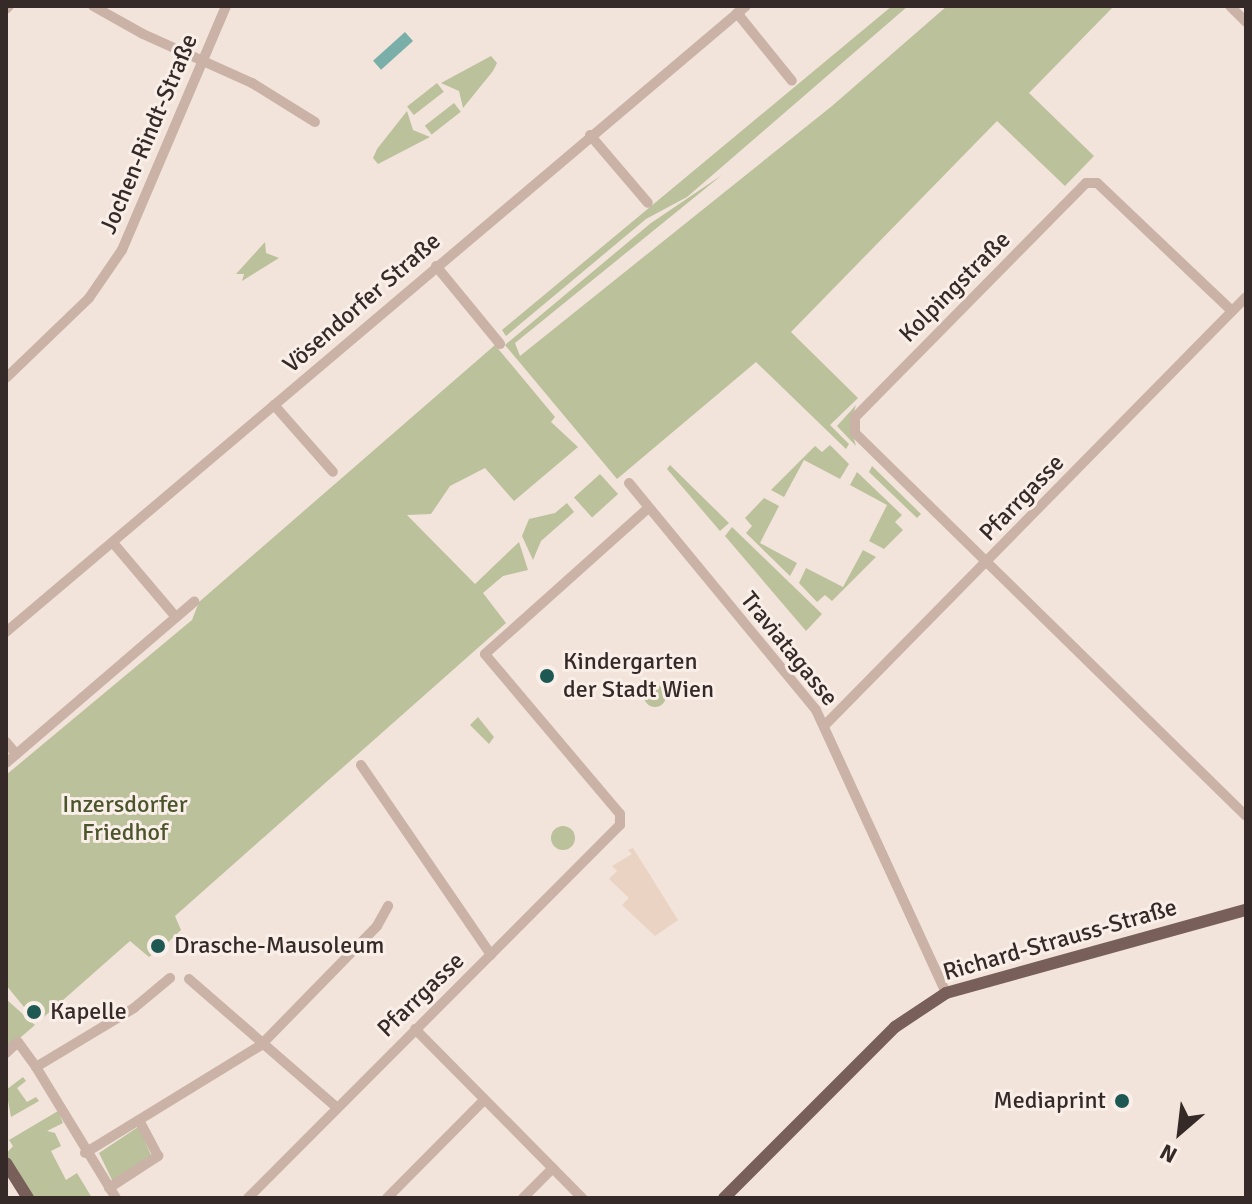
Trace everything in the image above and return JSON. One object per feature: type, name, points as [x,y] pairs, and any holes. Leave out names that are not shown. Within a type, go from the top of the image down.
[{"type":"main road","name":"Richard-Strauss-Straße","points":[[724,1198],[895,1027],[946,993],[1246,910]]},
{"type":"main road","points":[[6,1163],[28,1198]]},
{"type":"street","points":[[93,6],[265,90],[315,122]]},
{"type":"street","name":"Jochen-Rindt-Straße","points":[[6,378],[66,324],[111,268],[139,215],[226,6]]},
{"type":"street","points":[[1230,6],[1246,22]]},
{"type":"street","points":[[741,10],[792,81]]},
{"type":"street","name":"Vösendorfer Straße","points":[[6,632],[114,544],[436,266],[741,10]]},
{"type":"street","points":[[590,135],[648,203]]},
{"type":"street","name":"Kolpingstraße","points":[[1232,311],[1097,183],[1086,183],[855,417],[855,433],[1246,816]]},
{"type":"street","points":[[436,266],[500,344]]},
{"type":"street","name":"Pfarrgasse","points":[[825,725],[1246,297]]},
{"type":"street","points":[[274,405],[333,472]]},
{"type":"street","name":"Traviatagasse","points":[[629,483],[646,510],[825,725],[946,993]]},
{"type":"street","name":"Pfarrgasse","points":[[248,1198],[622,822],[485,654],[646,510]]},
{"type":"street","points":[[114,544],[176,617]]},
{"type":"street","points":[[6,763],[194,602]]},
{"type":"street","points":[[6,742],[16,754]]},
{"type":"street","points":[[361,765],[491,955]]},
{"type":"street","points":[[85,1153],[261,1045],[377,926],[388,906]]},
{"type":"street","points":[[36,1067],[134,1008],[170,978]]},
{"type":"street","points":[[189,979],[261,1045],[336,1107]]},
{"type":"street","points":[[415,1029],[582,1198]]},
{"type":"street","points":[[6,1053],[18,1042],[116,1198]]},
{"type":"street","points":[[387,1198],[484,1100]]},
{"type":"street","points":[[109,1188],[158,1156],[139,1121]]},
{"type":"street","points":[[523,1198],[553,1168]]},
{"type":"green space","points":[[892,6],[908,6],[687,197],[646,219],[506,336],[502,330]]},
{"type":"green space","points":[[947,6],[1113,7],[1029,93],[1094,156],[1065,186],[997,121],[791,332],[858,398],[830,425],[849,444],[846,449],[756,362],[617,479],[505,345],[651,223],[722,175],[515,343],[520,356],[832,106]]},
{"type":"green space","points":[[491,56],[497,63],[493,71],[463,108],[459,91],[441,83]]},
{"type":"green space","points":[[437,83],[444,92],[414,115],[407,106]]},
{"type":"green space","points":[[454,103],[461,112],[432,134],[425,126]]},
{"type":"green space","points":[[407,111],[413,130],[430,137],[378,164],[373,158],[377,149]]},
{"type":"green space","points":[[265,242],[266,253],[279,258],[242,281],[244,274],[236,274]]},
{"type":"green space","name":"Inzersdorfer Friedhof","points":[[495,345],[555,417],[551,422],[578,447],[514,501],[485,468],[450,486],[431,514],[407,515],[475,584],[519,542],[528,570],[503,576],[483,593],[506,623],[175,916],[181,930],[163,947],[149,957],[130,941],[37,1023],[6,985],[6,775],[192,620],[199,602]]},
{"type":"green space","points":[[856,405],[850,425],[856,446],[837,426]]},
{"type":"green space","points":[[830,445],[849,464],[840,479],[804,460],[784,497],[771,490],[815,446],[822,452]]},
{"type":"green space","points":[[670,465],[729,523],[720,531],[667,469]]},
{"type":"green space","points":[[872,466],[921,514],[917,518],[869,472]]},
{"type":"green space","points":[[857,472],[902,515],[895,522],[903,530],[884,549],[869,541],[887,505],[850,485]]},
{"type":"green space","points":[[600,474],[618,494],[592,517],[574,497]]},
{"type":"green space","points":[[764,498],[779,506],[760,543],[797,563],[790,576],[746,533],[752,526],[745,518]]},
{"type":"green space","points":[[567,503],[574,512],[541,541],[533,560],[522,536],[529,519],[555,513]]},
{"type":"green space","points":[[732,527],[822,614],[806,631],[725,536]]},
{"type":"green space","points":[[863,550],[876,557],[832,601],[825,595],[817,602],[799,583],[806,568],[843,587]]},
{"type":"green space","points":[[655,685],[663,688],[666,696],[663,704],[655,707],[647,704],[644,696],[647,688]]},
{"type":"green space","points":[[478,717],[494,737],[489,744],[470,725]]},
{"type":"green space","points":[[563,826],[571,830],[575,838],[571,846],[563,850],[555,846],[551,838],[555,830]]},
{"type":"green space","points":[[6,999],[35,1025],[6,1050]]},
{"type":"green space","points":[[23,1077],[26,1081],[17,1088],[27,1102],[36,1097],[39,1101],[11,1117],[6,1090]]},
{"type":"green space","points":[[58,1111],[63,1123],[47,1131],[55,1133],[61,1146],[51,1151],[66,1180],[77,1173],[92,1198],[34,1198],[6,1154],[13,1146],[9,1140]]},
{"type":"green space","points":[[138,1127],[152,1157],[113,1182],[99,1153]]},
{"type":"shaded area","points":[[633,848],[678,920],[655,936],[622,905],[629,898],[609,879],[617,871],[612,866],[632,854],[628,850]]},
{"type":"water","points":[[405,32],[413,41],[381,70],[373,61]]},
{"type":"place","name":"Kindergarten der Stadt Wien","points":[[547,676]]},
{"type":"place","name":"Drasche-Mausoleum","points":[[158,946]]},
{"type":"place","name":"Kapelle","points":[[34,1012]]},
{"type":"place","name":"Mediaprint","points":[[1122,1101]]}]
